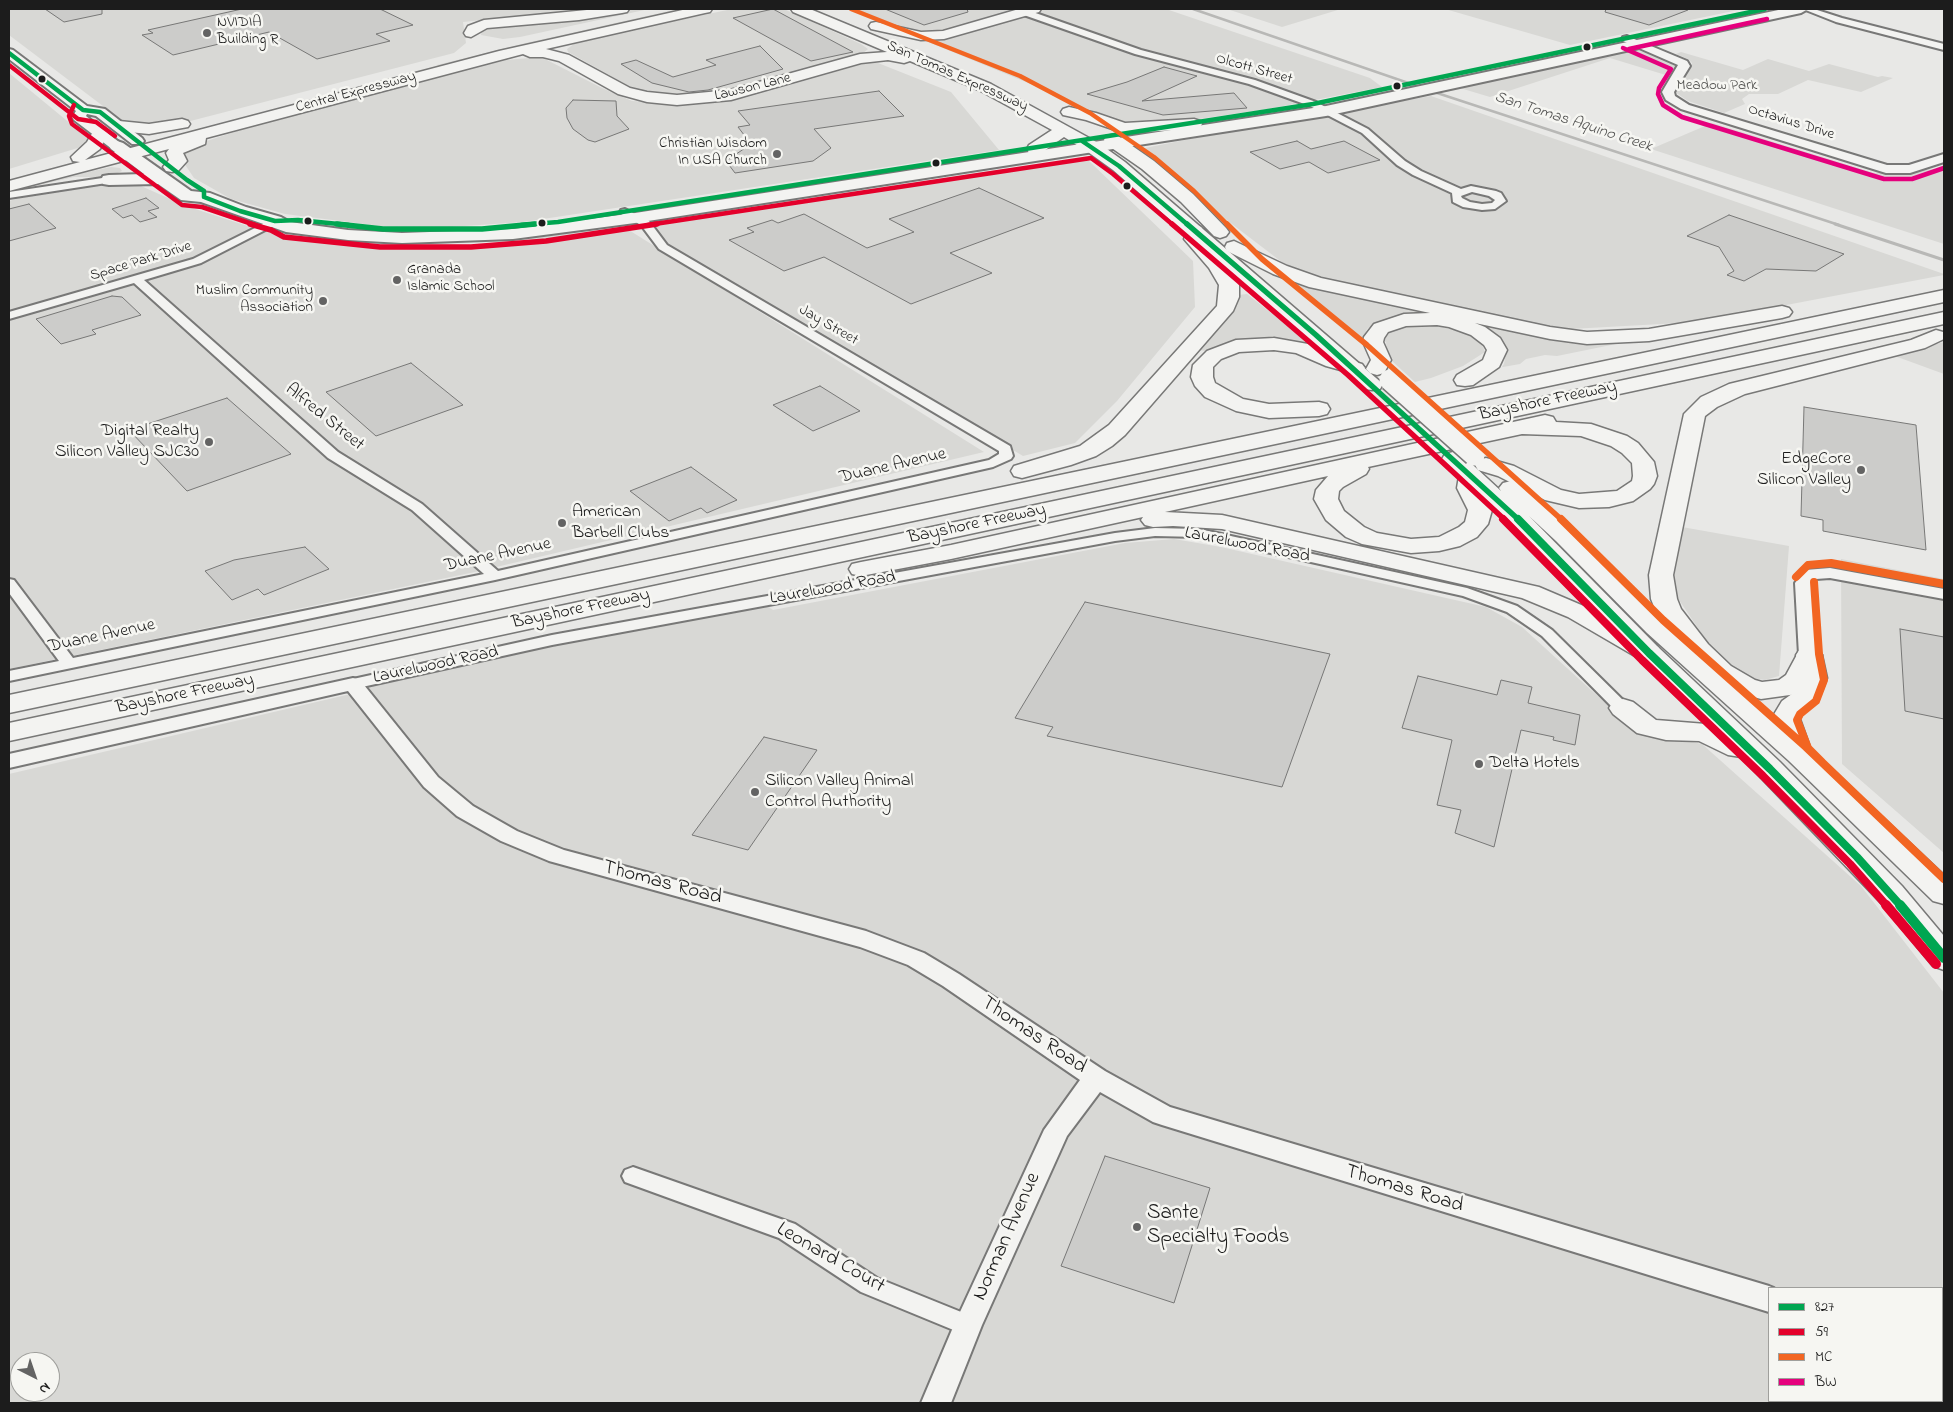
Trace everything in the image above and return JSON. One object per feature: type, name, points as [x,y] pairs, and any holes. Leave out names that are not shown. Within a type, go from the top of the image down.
[{"type":"highway","points":[[466,44],[474,29],[484,24],[579,16],[622,9]]},
{"type":"highway","name":"Central Expressway","points":[[220,124],[405,71],[548,35],[671,9]]},
{"type":"highway","name":"Central Expressway","points":[[9,186],[79,162],[220,124],[496,45],[585,35],[705,9]]},
{"type":"highway","name":"San Tomas Expressway","points":[[798,9],[990,90],[1062,129],[1101,143],[1148,165],[1187,198],[1234,247],[1273,282],[1340,335],[1415,413],[1471,464]]},
{"type":"highway","name":"San Tomas Expressway","points":[[825,9],[1015,85],[1069,112],[1101,143],[1119,166],[1355,368],[1380,378]]},
{"type":"highway","points":[[869,26],[882,26],[905,34],[922,36],[944,35],[1029,10]]},
{"type":"highway","points":[[405,71],[410,66],[466,44],[496,45],[548,35]]},
{"type":"highway","points":[[564,58],[561,53],[562,46],[585,35]]},
{"type":"highway","points":[[942,55],[935,43],[944,35]]},
{"type":"highway","points":[[860,59],[873,52],[877,41]]},
{"type":"highway","name":"Lawson Lane","points":[[496,45],[564,58],[624,90],[647,97],[677,100],[731,95],[860,59],[888,56],[920,60]]},
{"type":"highway","points":[[1069,112],[1090,116],[1124,128],[1196,128]]},
{"type":"highway","points":[[119,126],[149,129],[203,119],[220,124],[211,136],[177,149],[174,154],[178,161],[166,173]]},
{"type":"highway","points":[[1148,165],[1148,152],[1152,147],[1196,128]]},
{"type":"highway","points":[[1035,148],[1054,138],[1062,129]]},
{"type":"highway","points":[[79,162],[94,145],[100,133]]},
{"type":"highway","points":[[79,162],[145,167]]},
{"type":"highway","name":"Central Expressway","points":[[9,176],[79,162]]},
{"type":"highway","points":[[1022,472],[1088,451],[1104,441],[1117,430],[1226,307],[1229,297],[1228,285],[1217,264],[1193,238],[1195,231]]},
{"type":"highway","points":[[1234,247],[1280,270],[1316,283],[1550,333],[1578,337],[1618,338],[1649,335],[1944,285]]},
{"type":"highway","name":"Bayshore Freeway","points":[[9,704],[1944,296]]},
{"type":"highway","points":[[664,565],[696,546],[789,522],[1775,314]]},
{"type":"highway","points":[[1380,378],[1381,360],[1374,337],[1381,328],[1404,320],[1437,319],[1454,322],[1478,331],[1493,342],[1497,350],[1492,363],[1465,380]]},
{"type":"highway","points":[[553,616],[593,618],[951,552],[1390,457],[1942,329]]},
{"type":"highway","points":[[1809,656],[1797,680],[1787,688],[1761,691],[1744,686],[1727,676],[1682,630],[1668,609],[1661,575],[1695,414],[1708,402],[1738,389],[1918,344],[1942,329]]},
{"type":"highway","name":"Bayshore Freeway","points":[[9,732],[553,616],[1942,329]]},
{"type":"highway","points":[[1319,409],[1269,411],[1236,404],[1213,392],[1206,386],[1202,377],[1203,364],[1214,355],[1236,346],[1274,344],[1302,348],[1333,362],[1355,368]]},
{"type":"highway","points":[[1471,464],[1506,472],[1553,495],[1579,501],[1609,500],[1625,496],[1642,484],[1646,468],[1638,456],[1630,448],[1608,436],[1572,428],[1514,429]]},
{"type":"highway","points":[[1390,457],[1362,467],[1341,478],[1328,490],[1326,499],[1328,506],[1342,523],[1355,532],[1384,542],[1425,546],[1451,541],[1468,532],[1476,524],[1480,510],[1469,488],[1471,464]]},
{"type":"highway","points":[[1471,464],[1516,517],[1649,653],[1770,769],[1892,894],[1944,958]]},
{"type":"highway","points":[[1471,464],[1565,536],[1656,627],[1799,754],[1944,894]]},
{"type":"highway","points":[[951,552],[982,549],[1130,521],[1173,518],[1222,522],[1530,592],[1577,612],[1649,653]]},
{"type":"highway","points":[[1799,754],[1786,719],[1792,707],[1808,694],[1814,678],[1809,656]]},
{"type":"highway","points":[[1727,676],[1740,701]]},
{"type":"highway","points":[[1623,708],[1651,718],[1673,718],[1683,711],[1687,689]]},
{"type":"highway","points":[[1623,708],[1647,727],[1666,731],[1704,732],[1713,735],[1770,769]]},
{"type":"main road","points":[[1634,41],[1765,9]]},
{"type":"main road","points":[[630,215],[1319,108],[1634,41],[1801,9]]},
{"type":"main road","points":[[9,53],[82,110],[100,112],[119,126],[145,167]]},
{"type":"main road","points":[[82,110],[78,116],[100,133],[132,147],[166,173],[187,196],[204,197],[240,211],[274,221],[286,227],[348,235],[441,238],[513,234],[1035,148],[1101,143]]},
{"type":"main road","points":[[109,180],[145,167],[166,173]]},
{"type":"main road","points":[[109,180],[166,173]]},
{"type":"street","points":[[1807,9],[1839,20],[1944,47]]},
{"type":"street","name":"Olcott Street","points":[[1029,10],[1138,52],[1252,82],[1319,108],[1365,131],[1417,173],[1459,192]]},
{"type":"street","name":"Octavius Drive","points":[[1634,41],[1683,63],[1684,66],[1668,92],[1670,98],[1679,104],[1886,169],[1910,169],[1944,158]]},
{"type":"street","points":[[9,195],[109,180]]},
{"type":"street","name":"Jay Street","points":[[630,215],[645,223],[663,247],[1005,449],[1006,456],[993,463]]},
{"type":"street","name":"Space Park Drive","points":[[9,316],[197,261],[274,221]]},
{"type":"street","name":"Alfred Street","points":[[136,279],[333,454],[417,506],[495,576]]},
{"type":"street","name":"Duane Avenue","points":[[9,676],[495,576],[993,463]]},
{"type":"street","name":"Laurelwood Road","points":[[9,761],[552,640],[1115,537],[1155,532],[1198,533],[1467,592],[1512,609],[1533,622],[1547,633],[1623,708]]},
{"type":"street","points":[[1809,656],[1804,583],[1810,574],[1830,572],[1944,594]]},
{"type":"street","points":[[9,583],[69,663]]},
{"type":"street","name":"Thomas Road","points":[[353,684],[431,782],[465,811],[509,836],[570,859],[866,940],[916,959],[957,984],[1096,1078],[1162,1115],[1768,1299]]},
{"type":"street","name":"Norman Avenue","points":[[936,1403],[968,1325],[1056,1130],[1096,1078]]},
{"type":"street","name":"Leonard Court","points":[[633,1176],[787,1230],[869,1285],[968,1325]]},
{"type":"shaded area","points":[[9,9],[589,9],[463,22],[466,43],[454,53],[140,134],[9,35]]},
{"type":"shaded area","points":[[634,9],[649,9],[520,37],[503,39],[481,35],[482,30],[495,25],[603,15]]},
{"type":"shaded area","points":[[678,9],[688,9],[543,40],[440,67],[437,65],[526,43]]},
{"type":"shaded area","points":[[732,9],[784,9],[861,44],[868,49],[862,54],[733,90],[677,96],[643,91],[629,86],[568,52],[567,49],[574,44]]},
{"type":"shaded area","points":[[848,9],[1166,9],[1370,78],[1382,87],[1268,109],[1185,121],[1109,127],[1072,101]]},
{"type":"shaded area","points":[[1227,9],[1341,9],[1282,27]]},
{"type":"shaded area","points":[[1445,9],[1743,9],[1570,45]]},
{"type":"shaded area","points":[[1628,50],[1655,53],[1674,61],[1676,65],[1669,76],[1610,58],[1490,97],[1460,88]]},
{"type":"shaded area","name":"Meadow Park","points":[[1681,52],[1743,70],[1768,59],[1809,71],[1829,64],[1878,77],[1893,78],[1861,92],[1808,80],[1778,94],[1749,94],[1742,99],[1745,104],[1724,113],[1688,101],[1675,92],[1692,66],[1688,59],[1676,54]]},
{"type":"shaded area","points":[[541,57],[632,101],[697,104],[748,97],[873,61],[951,92],[999,150],[523,222],[450,227],[380,226],[285,214],[231,199],[194,178],[176,151],[302,110],[387,88],[506,60]]},
{"type":"shaded area","points":[[9,73],[94,143],[9,169]]},
{"type":"shaded area","points":[[1431,96],[1944,275],[1697,322],[1553,330],[1304,279],[1135,150],[1240,129]]},
{"type":"shaded area","points":[[1712,123],[1874,173],[1935,169],[1944,165],[1944,244],[1651,149]]},
{"type":"shaded area","points":[[1088,160],[1193,261],[1195,307],[1117,401],[1075,443],[1023,456],[653,235],[646,223],[989,171]]},
{"type":"shaded area","points":[[111,167],[120,168],[122,171],[109,177],[74,177],[9,192],[50,180]]},
{"type":"shaded area","points":[[132,182],[186,206],[266,232],[316,238],[476,245],[624,227],[984,452],[475,572],[9,669],[9,201],[44,191]]},
{"type":"shaded area","points":[[1297,279],[1432,310],[1434,315],[1391,318],[1375,323],[1367,329],[1362,339],[1290,282]]},
{"type":"shaded area","points":[[1247,294],[1298,334],[1311,348],[1209,352],[1200,350],[1228,316],[1238,295]]},
{"type":"shaded area","points":[[1472,320],[1609,339],[1616,344],[1557,356],[1545,355],[1526,359],[1520,364],[1502,367],[1506,353],[1473,324]]},
{"type":"shaded area","points":[[1429,324],[1471,334],[1481,342],[1485,352],[1463,366],[1415,382],[1392,361],[1386,342],[1382,341],[1393,329],[1408,325]]},
{"type":"shaded area","points":[[1944,342],[1944,374],[1892,355]]},
{"type":"shaded area","points":[[1682,527],[1789,546],[1779,676],[1765,680],[1744,677],[1712,649],[1671,588]]},
{"type":"shaded area","points":[[1174,539],[1221,547],[1486,607],[1522,627],[1636,731],[1702,744],[1861,886],[1944,993],[1944,1403],[9,1403],[9,774],[359,692],[353,684],[761,602],[773,610],[1125,543]]},
{"type":"shaded area","points":[[1841,559],[1944,579],[1944,853],[1842,764]]},
{"type":"building","points":[[45,9],[102,9],[102,14],[64,22]]},
{"type":"building","name":"NVIDIA Building R","points":[[242,9],[380,9],[413,25],[376,34],[390,41],[317,59],[269,32],[173,55],[142,35],[153,33],[148,30]]},
{"type":"building","points":[[773,9],[853,52],[811,61],[733,18]]},
{"type":"building","points":[[885,9],[967,9],[968,12],[924,25]]},
{"type":"building","points":[[1606,9],[1688,10],[1649,25],[1605,12]]},
{"type":"building","points":[[760,46],[783,69],[708,90],[689,92],[652,83],[621,64],[636,60],[673,77],[716,65],[706,60]]},
{"type":"building","points":[[1164,67],[1197,76],[1142,101],[1234,93],[1247,108],[1163,115],[1087,94],[1127,82]]},
{"type":"building","points":[[879,91],[904,116],[814,129],[831,148],[813,161],[735,173],[726,161],[751,144],[738,127],[750,125],[738,111]]},
{"type":"building","points":[[573,100],[616,101],[617,116],[629,129],[595,142],[588,140],[573,129],[567,118],[566,108]]},
{"type":"building","points":[[1297,141],[1311,149],[1344,141],[1380,160],[1328,173],[1309,162],[1280,169],[1250,152]]},
{"type":"building","points":[[979,188],[1044,218],[950,253],[992,273],[911,304],[824,257],[784,271],[729,240],[754,232],[747,228],[772,220],[778,223],[804,214],[867,248],[914,232],[889,219]]},
{"type":"building","points":[[146,198],[159,208],[148,211],[157,217],[140,222],[132,215],[123,218],[112,209]]},
{"type":"building","points":[[29,204],[56,228],[9,241],[9,209]]},
{"type":"building","points":[[1729,215],[1844,254],[1816,271],[1766,269],[1744,281],[1727,275],[1734,271],[1719,247],[1687,236]]},
{"type":"building","points":[[112,296],[122,297],[141,315],[92,330],[96,334],[61,344],[36,319]]},
{"type":"building","points":[[411,363],[463,405],[376,436],[326,392]]},
{"type":"building","points":[[820,386],[860,411],[813,431],[773,405]]},
{"type":"building","name":"Digital Realty Silicon Valley SJC30","points":[[227,398],[291,454],[187,491],[129,430]]},
{"type":"building","name":"EdgeCore Silicon Valley","points":[[1804,407],[1916,425],[1926,550],[1823,531],[1823,520],[1801,516]]},
{"type":"building","points":[[691,467],[737,500],[707,513],[701,508],[669,521],[630,491]]},
{"type":"building","points":[[305,547],[329,569],[264,595],[258,589],[232,600],[205,571],[234,560]]},
{"type":"building","points":[[1085,602],[1330,654],[1282,787],[1047,736],[1053,727],[1015,718]]},
{"type":"building","points":[[1900,629],[1944,637],[1944,719],[1905,711]]},
{"type":"building","name":"Delta Hotels","points":[[1418,676],[1497,695],[1501,680],[1532,687],[1528,703],[1580,715],[1575,745],[1553,740],[1554,737],[1521,730],[1494,847],[1455,833],[1461,810],[1437,805],[1452,740],[1402,728]]},
{"type":"building","name":"Silicon Valley Animal Control Authority","points":[[764,737],[817,750],[748,850],[692,835]]},
{"type":"building","name":"Sante Specialty Foods","points":[[1105,1156],[1210,1188],[1174,1303],[1061,1266]]},
{"type":"waterway","name":"San Tomas Aquino Creek","points":[[1193,9],[1423,88]]},
{"type":"waterway","name":"San Tomas Aquino Creek","points":[[1431,91],[1839,225]]},
{"type":"waterway","name":"San Tomas Aquino Creek","points":[[1835,224],[1944,260]]},
{"type":"transit line","name":"MC","points":[[851,9],[1020,76],[1090,113],[1154,157],[1194,191],[1262,259],[1367,345],[1572,529],[1663,620],[1806,747],[1944,879]]},
{"type":"transit line","name":"827","points":[[204,197],[240,211],[275,221],[298,220],[383,229],[482,229],[558,222],[1313,104],[1765,9]]},
{"type":"transit line","name":"BW","points":[[1629,49],[1767,19]]},
{"type":"transit line","name":"BW","points":[[1623,48],[1671,69],[1659,88],[1658,94],[1663,105],[1682,117],[1884,179],[1912,179],[1944,168]]},
{"type":"transit line","name":"827","points":[[9,53],[83,110],[100,112],[187,180],[204,191],[204,197]]},
{"type":"transit line","name":"59","points":[[9,65],[78,119],[96,122],[115,136]]},
{"type":"transit line","name":"59","points":[[74,105],[69,116],[72,124],[182,205],[202,207],[236,220],[271,230],[284,237],[380,247],[471,247],[546,241],[1091,158],[1113,174],[1348,375],[1509,524],[1642,660],[1763,776],[1850,864],[1936,964]]},
{"type":"transit line","name":"827","points":[[1082,141],[1119,166],[1316,335],[1516,517],[1649,653],[1770,769],[1857,857],[1891,894],[1944,958]]},
{"type":"transit line","name":"MC","points":[[1796,577],[1808,565],[1831,563],[1944,584]]},
{"type":"transit line","name":"MC","points":[[1814,582],[1819,654],[1824,680],[1816,701],[1800,714],[1797,720],[1808,748],[1822,762]]},
{"type":"place","name":"NVIDIA Building R","points":[[207,33]]},
{"type":"place","name":"Christian Wisdom In USA Church","points":[[777,154]]},
{"type":"place","name":"Granada Islamic School","points":[[397,280]]},
{"type":"place","name":"Muslim Community Association","points":[[323,301]]},
{"type":"place","name":"Digital Realty Silicon Valley SJC30","points":[[209,442]]},
{"type":"place","name":"EdgeCore Silicon Valley","points":[[1861,470]]},
{"type":"place","name":"American Barbell Clubs","points":[[562,523]]},
{"type":"place","name":"Delta Hotels","points":[[1479,764]]},
{"type":"place","name":"Silicon Valley Animal Control Authority","points":[[755,792]]},
{"type":"place","name":"Sante Specialty Foods","points":[[1137,1227]]}]
